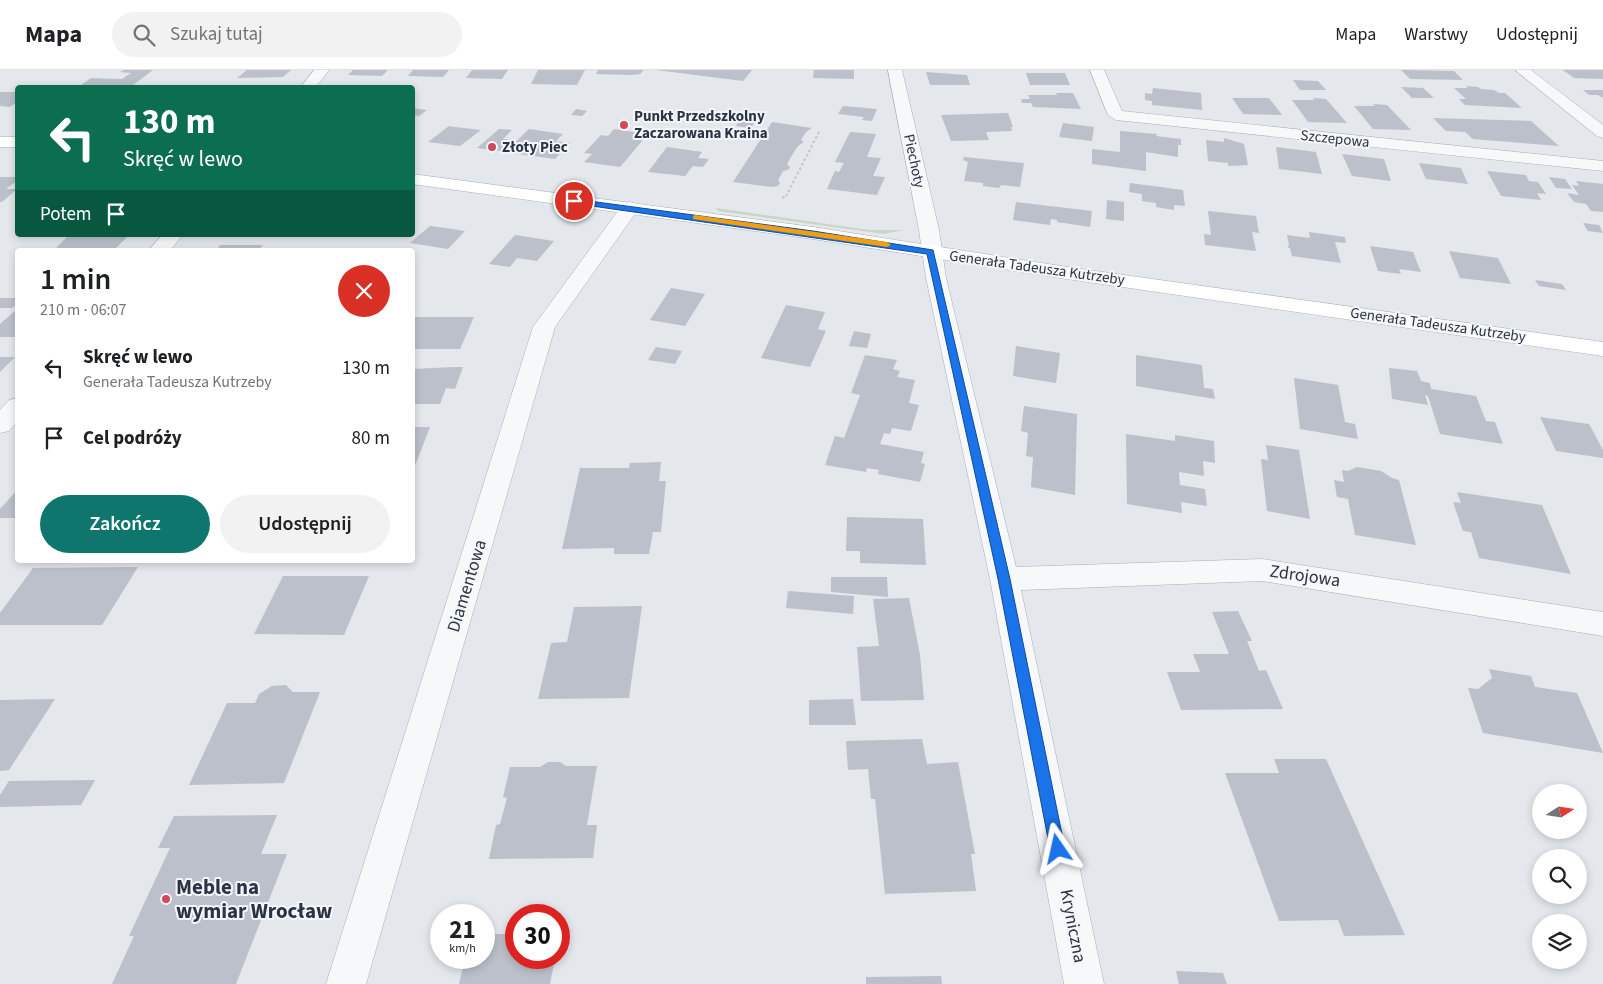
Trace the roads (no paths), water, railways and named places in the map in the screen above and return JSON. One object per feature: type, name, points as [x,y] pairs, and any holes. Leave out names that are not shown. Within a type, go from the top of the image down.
[{"type":"street","points":[[310,85],[322,70]]},
{"type":"street","name":"Piechoty","points":[[894,70],[928,230],[930,252]]},
{"type":"street","name":"Szczepowa","points":[[1097,70],[1116,115],[1603,166]]},
{"type":"street","points":[[1522,70],[1603,133]]},
{"type":"street","points":[[0,142],[15,142]]},
{"type":"street","name":"Generała Tadeusza Kutrzeby","points":[[415,179],[630,208],[1603,349]]},
{"type":"street","name":"Diamentowa","points":[[346,984],[508,455],[544,327],[630,208]]},
{"type":"street","points":[[161,248],[171,237]]},
{"type":"street","name":"Kryniczna","points":[[930,252],[1004,579],[1084,984]]},
{"type":"street","points":[[0,425],[15,409]]},
{"type":"street","name":"Zdrojowa","points":[[1004,579],[1262,570],[1603,624]]},
{"type":"place","name":"Punkt Przedszkolny Zaczarowana Kraina","points":[[624,125]]},
{"type":"place","name":"Złoty Piec","points":[[492,147]]},
{"type":"place","name":"Meble na wymiar Wrocław","points":[[166,899]]}]
